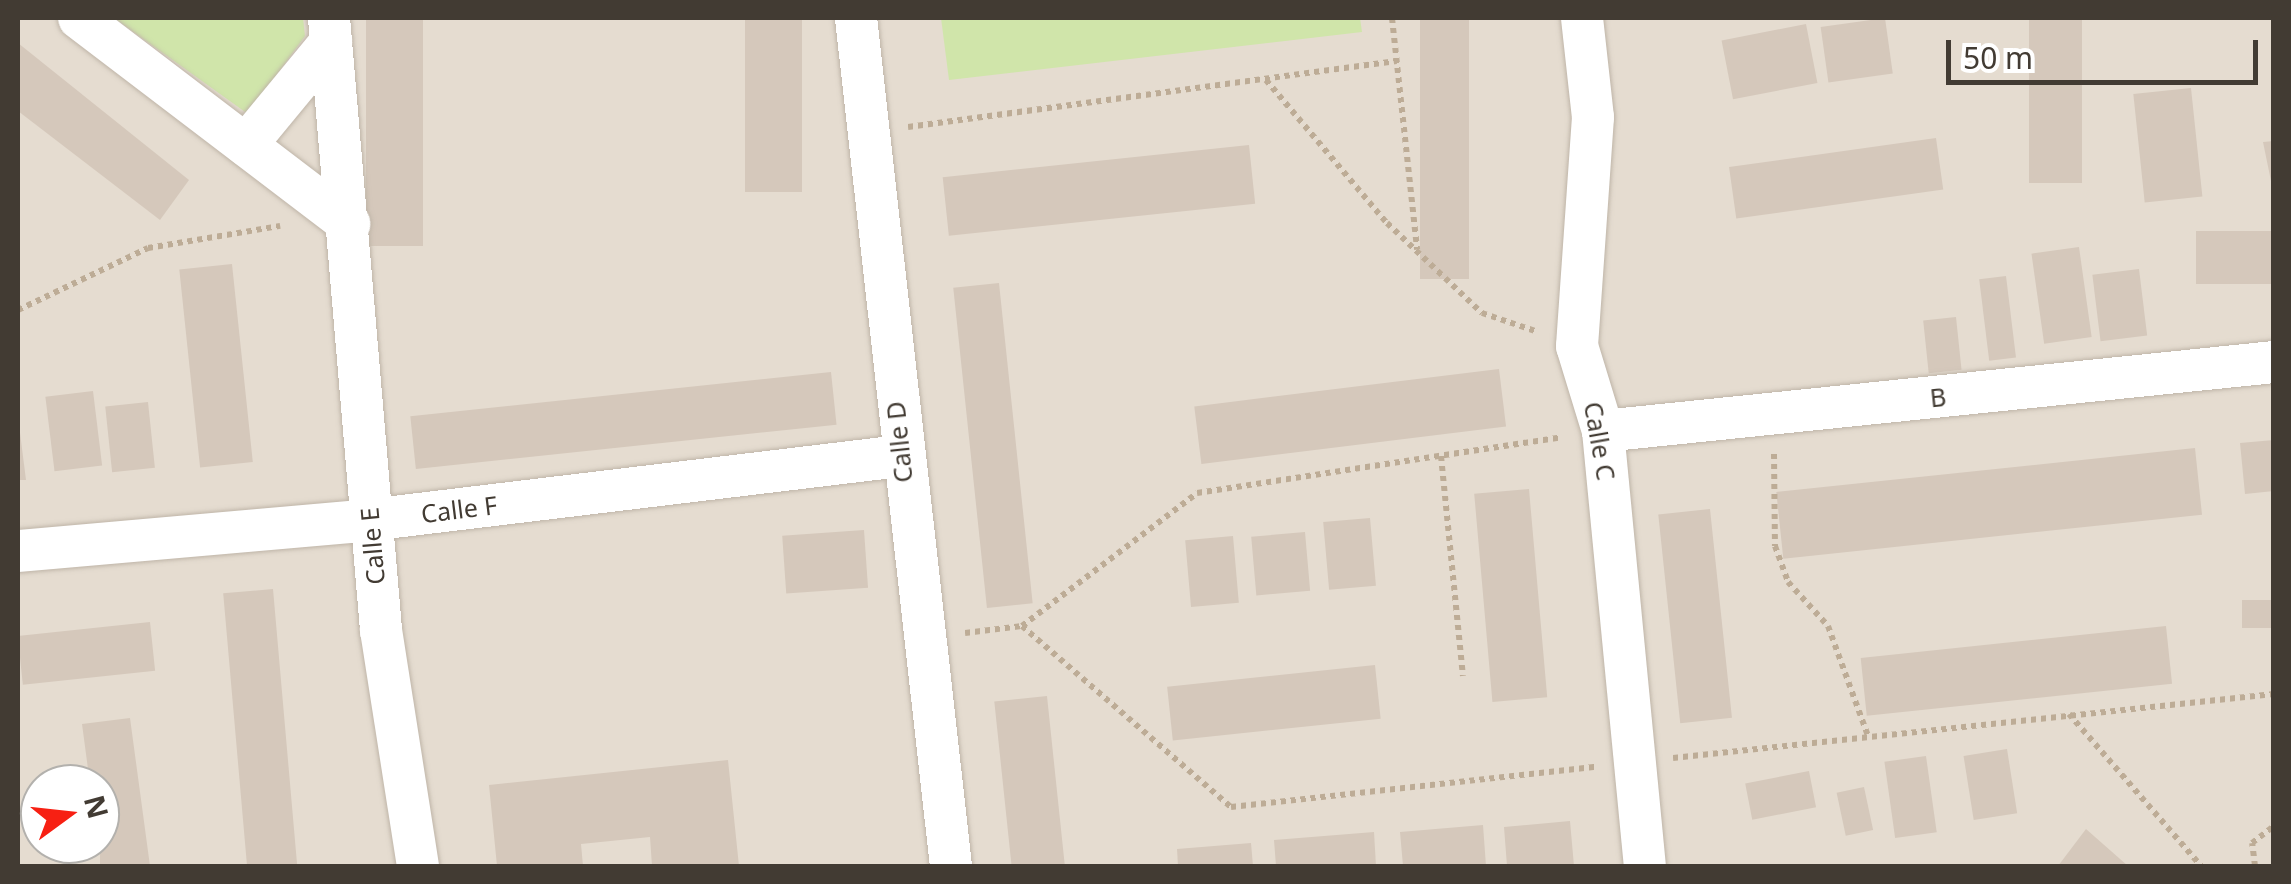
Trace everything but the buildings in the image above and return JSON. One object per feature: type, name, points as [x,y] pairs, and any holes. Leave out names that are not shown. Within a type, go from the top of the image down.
[{"type":"street","points":[[79,18],[349,224]]},
{"type":"street","name":"Calle D","points":[[856,18],[900,456],[950,866]]},
{"type":"street","name":"Calle C","points":[[1582,18],[1592,117],[1578,346],[1603,431],[1644,866]]},
{"type":"street","points":[[246,145],[330,30]]},
{"type":"street","name":"Calle E","points":[[330,30],[349,224],[369,520],[416,850]]},
{"type":"street","name":"B","points":[[1603,431],[2274,362]]},
{"type":"street","name":"Calle F","points":[[18,551],[369,520],[900,456]]},
{"type":"path","points":[[1392,18],[1418,252]]},
{"type":"path","points":[[868,132],[1397,61]]},
{"type":"path","points":[[1265,79],[1418,252],[1482,313],[1578,346]]},
{"type":"path","points":[[18,310],[148,248],[244,228],[349,224]]},
{"type":"path","points":[[1780,413],[1770,484],[1774,546],[1788,582],[1828,626],[1868,736]]},
{"type":"path","points":[[922,638],[1022,626],[1197,492],[1603,431]]},
{"type":"path","points":[[1440,456],[1463,676]]},
{"type":"path","points":[[1022,626],[1230,807],[2068,713],[2274,694]]},
{"type":"path","points":[[2068,713],[2202,866]]},
{"type":"path","points":[[2256,866],[2252,843],[2274,826]]},
{"type":"shaded area","points":[[18,18],[2273,18],[2273,866],[18,866]]},
{"type":"green space","points":[[114,18],[303,18],[305,36],[248,114]]},
{"type":"green space","points":[[941,18],[1360,18],[1362,32],[949,80]]}]
